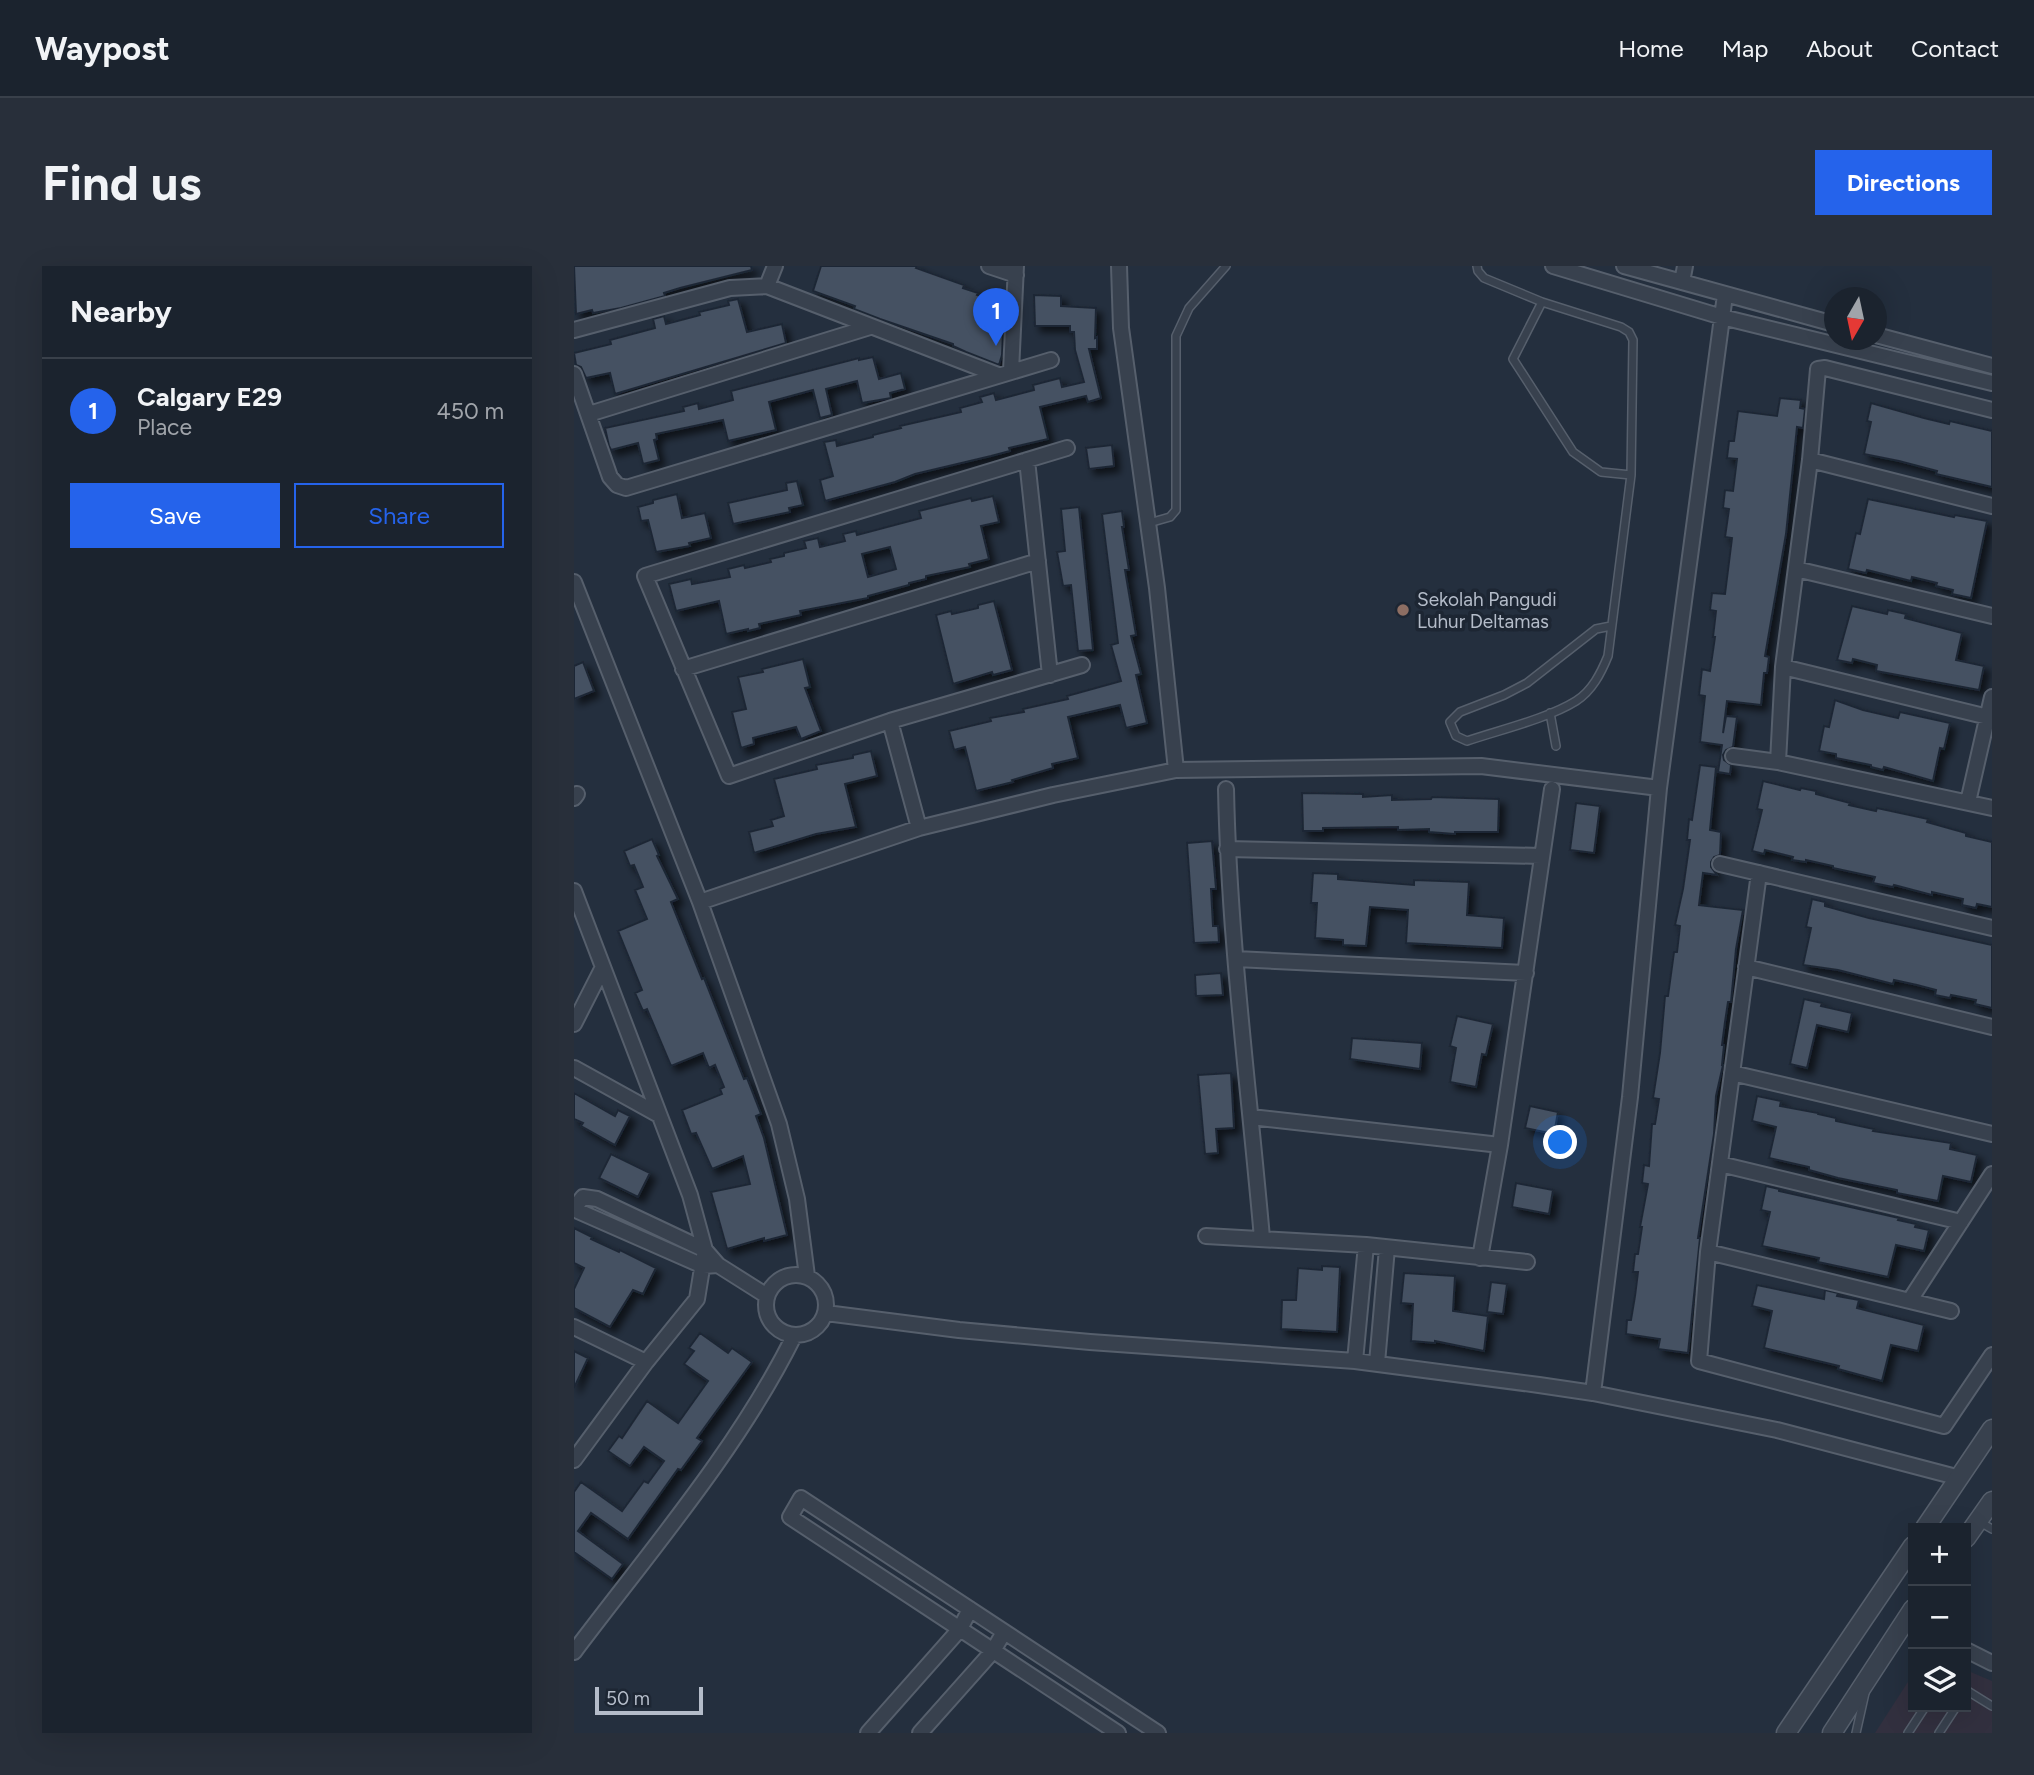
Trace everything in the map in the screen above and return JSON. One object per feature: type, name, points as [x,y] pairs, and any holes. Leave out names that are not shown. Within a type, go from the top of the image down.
[{"type":"street","points":[[767,286],[775,266]]},
{"type":"street","points":[[989,266],[1016,270],[1004,373]]},
{"type":"street","points":[[1119,266],[1121,327],[1149,523],[1176,770]]},
{"type":"street","points":[[1553,266],[1722,317],[1992,383]]},
{"type":"street","points":[[1624,266],[1824,321]]},
{"type":"street","points":[[1682,282],[1685,266]]},
{"type":"street","points":[[574,330],[730,288],[767,286],[870,327],[1004,373]]},
{"type":"street","points":[[1594,1393],[1630,1097],[1659,788],[1725,295]]},
{"type":"street","points":[[589,414],[870,327]]},
{"type":"street","points":[[1887,338],[1992,366]]},
{"type":"street","points":[[574,374],[610,477],[617,485],[626,488],[1052,360]]},
{"type":"street","points":[[1778,762],[1783,667],[1820,368],[1992,410]]},
{"type":"street","points":[[1067,448],[645,576],[729,776],[890,721],[1082,665]]},
{"type":"street","points":[[1027,460],[1050,675]]},
{"type":"street","points":[[1810,460],[1992,506]]},
{"type":"street","points":[[683,669],[1038,561]]},
{"type":"street","points":[[1796,569],[1992,616]]},
{"type":"street","points":[[574,582],[700,902],[779,1124],[797,1199],[807,1276]]},
{"type":"street","points":[[1783,667],[1990,717]]},
{"type":"street","points":[[1968,802],[1990,717],[1992,697]]},
{"type":"street","points":[[890,721],[919,828]]},
{"type":"street","points":[[1733,756],[1778,762],[1992,808]]},
{"type":"street","points":[[700,902],[919,828],[1053,795],[1176,770],[1481,766],[1659,788]]},
{"type":"street","points":[[1226,789],[1227,849],[1262,1238]]},
{"type":"street","points":[[1480,1258],[1500,1145],[1552,789]]},
{"type":"street","points":[[1227,849],[1541,856]]},
{"type":"street","points":[[1720,864],[1992,928]]},
{"type":"street","points":[[1759,873],[1708,1252],[1699,1361],[1944,1426],[1992,1354]]},
{"type":"street","points":[[574,891],[690,1195],[705,1250],[697,1299],[576,1453]]},
{"type":"street","points":[[1236,959],[1526,973]]},
{"type":"street","points":[[574,1024],[603,967]]},
{"type":"street","points":[[1746,967],[1992,1027]]},
{"type":"street","points":[[574,1068],[659,1115]]},
{"type":"street","points":[[1732,1073],[1992,1134]]},
{"type":"street","points":[[1251,1117],[1500,1145]]},
{"type":"street","points":[[1720,1164],[1961,1222]]},
{"type":"street","points":[[1910,1300],[1992,1174]]},
{"type":"street","points":[[718,1265],[703,1266],[578,1211],[576,1206],[583,1197],[591,1197],[705,1250],[718,1265],[767,1296]]},
{"type":"street","points":[[1206,1236],[1366,1245],[1528,1262]]},
{"type":"street","points":[[1355,1361],[1366,1245]]},
{"type":"street","points":[[1377,1363],[1387,1248]]},
{"type":"street","points":[[1708,1252],[1951,1311]]},
{"type":"street","points":[[791,1275],[807,1276],[820,1285],[827,1298],[826,1313],[820,1325],[808,1334],[794,1336],[781,1332],[771,1323],[766,1310],[767,1296],[776,1282],[791,1275]]},
{"type":"street","points":[[826,1313],[959,1330],[1090,1342],[1377,1363],[1594,1393],[1777,1430],[1959,1478]]},
{"type":"street","points":[[574,1327],[646,1362]]},
{"type":"street","points":[[574,1652],[732,1441],[776,1373],[794,1336]]},
{"type":"street","points":[[1928,1523],[1992,1429]]},
{"type":"street","points":[[1118,1733],[790,1517],[801,1498],[1158,1733]]},
{"type":"street","points":[[1985,1525],[1992,1501]]},
{"type":"street","points":[[1786,1733],[1908,1553]]},
{"type":"street","points":[[868,1733],[960,1629],[970,1609]]},
{"type":"street","points":[[1832,1733],[1908,1622]]},
{"type":"street","points":[[920,1733],[993,1651],[1004,1632]]},
{"type":"street","points":[[1971,1652],[1992,1663]]},
{"type":"lane","points":[[1149,523],[1170,517],[1176,510],[1176,335],[1189,308],[1226,266]]},
{"type":"lane","points":[[1477,266],[1485,278],[1542,302],[1621,327],[1632,336],[1631,475],[1608,656],[1599,677],[1577,700],[1550,713],[1466,741],[1456,736],[1450,722],[1460,712],[1527,683],[1596,629],[1611,626]]},
{"type":"lane","points":[[1542,302],[1513,359],[1573,452],[1601,472],[1631,475]]},
{"type":"lane","points":[[1550,713],[1556,746]]},
{"type":"lane","points":[[1856,1733],[1867,1682]]},
{"type":"lane","points":[[1971,1694],[1992,1706]]},
{"type":"lane","points":[[1908,1733],[1922,1712]]},
{"type":"lane","points":[[1939,1733],[1953,1712]]},
{"type":"shaded area","points":[[1971,1672],[1992,1681],[1992,1733],[1875,1733],[1908,1682],[1908,1712],[1971,1712]]},
{"type":"building","points":[[574,266],[751,266],[752,270],[680,288],[664,293],[665,296],[621,308],[576,314]]},
{"type":"building","points":[[821,266],[917,266],[916,268],[964,285],[963,288],[978,293],[977,295],[1003,303],[994,327],[1003,330],[999,365],[953,344],[880,319],[854,309],[855,306],[813,291]]},
{"type":"building","points":[[1034,295],[1061,296],[1061,306],[1096,308],[1097,349],[1089,349],[1101,398],[1088,402],[1086,396],[1040,407],[1048,439],[825,501],[820,480],[833,476],[824,442],[836,440],[837,446],[873,437],[901,428],[900,426],[961,412],[960,408],[982,402],[980,397],[994,393],[996,400],[1034,390],[1033,385],[1060,378],[1062,387],[1084,382],[1075,350],[1074,332],[1070,332],[1070,326],[1035,326]]},
{"type":"building","points":[[738,299],[747,332],[782,324],[786,343],[615,394],[610,373],[586,378],[581,367],[576,365],[574,353],[611,344],[610,340],[655,328],[653,319],[664,316],[666,324],[729,305],[728,301]]},
{"type":"building","points":[[873,357],[879,379],[901,373],[905,389],[890,393],[891,398],[862,403],[857,381],[826,389],[832,415],[820,418],[813,390],[769,402],[776,430],[728,441],[723,420],[656,434],[657,439],[654,440],[659,460],[643,464],[638,443],[611,450],[609,446],[605,428],[684,411],[683,407],[698,403],[699,409],[733,400],[731,391],[859,358]]},
{"type":"building","points":[[1780,398],[1801,400],[1800,408],[1805,409],[1803,428],[1797,427],[1786,534],[1765,656],[1769,657],[1767,673],[1764,673],[1761,705],[1727,701],[1723,733],[1726,716],[1737,717],[1733,747],[1723,755],[1724,760],[1731,765],[1730,774],[1718,772],[1722,745],[1700,742],[1705,696],[1699,695],[1702,669],[1710,671],[1715,637],[1716,611],[1710,610],[1712,593],[1725,594],[1732,538],[1725,537],[1729,509],[1723,508],[1725,490],[1733,491],[1737,459],[1727,458],[1729,441],[1734,441],[1738,411],[1777,416]]},
{"type":"building","points":[[1871,403],[1949,424],[1950,421],[1992,431],[1992,487],[1864,454],[1871,422],[1867,421]]},
{"type":"building","points":[[1112,445],[1114,466],[1089,469],[1086,448]]},
{"type":"building","points":[[797,481],[803,505],[789,508],[790,512],[733,524],[728,503],[787,490],[786,483]]},
{"type":"building","points":[[677,494],[682,518],[705,513],[711,538],[689,543],[690,546],[656,552],[648,520],[641,521],[638,507]]},
{"type":"building","points":[[993,496],[999,522],[981,526],[989,559],[969,564],[970,567],[926,576],[926,579],[868,598],[800,611],[801,615],[759,624],[760,628],[748,631],[726,634],[719,601],[676,611],[669,584],[691,579],[692,584],[730,577],[728,569],[771,562],[770,559],[784,556],[784,553],[806,548],[804,541],[818,538],[820,547],[845,541],[843,534],[856,531],[857,535],[921,518],[919,511],[971,498],[972,501]],"holes":[[[890,547],[896,569],[868,577],[862,554]]]},
{"type":"building","points":[[1868,499],[1987,521],[1971,598],[1952,594],[1953,590],[1936,586],[1937,583],[1912,577],[1911,581],[1867,570],[1866,573],[1848,569],[1856,533],[1860,534]]},
{"type":"building","points":[[1079,507],[1093,650],[1078,651],[1071,585],[1063,586],[1057,552],[1065,551],[1061,509]]},
{"type":"building","points":[[1122,511],[1129,570],[1125,570],[1136,635],[1131,636],[1141,674],[1136,675],[1147,723],[1126,728],[1120,705],[1068,717],[1078,758],[1052,764],[1053,768],[1012,780],[1013,782],[976,791],[965,747],[954,750],[949,731],[991,721],[990,718],[1024,712],[1023,709],[1068,699],[1067,696],[1121,681],[1111,645],[1118,643],[1102,514]]},
{"type":"building","points":[[994,601],[1012,670],[993,675],[992,672],[953,684],[936,615],[978,608],[978,605]]},
{"type":"building","points":[[1852,606],[1887,614],[1888,610],[1906,614],[1905,618],[1962,633],[1956,660],[1984,666],[1979,690],[1876,671],[1877,665],[1853,659],[1852,663],[1837,660]]},
{"type":"building","points":[[803,659],[810,687],[805,688],[821,731],[801,739],[796,727],[753,738],[754,744],[741,748],[732,712],[746,709],[738,677]]},
{"type":"building","points":[[583,662],[594,691],[574,699],[574,666]]},
{"type":"building","points":[[1835,700],[1898,718],[1900,712],[1950,723],[1944,749],[1940,748],[1933,781],[1884,767],[1883,770],[1836,758],[1836,754],[1819,751],[1824,726],[1829,727]]},
{"type":"building","points":[[871,751],[877,776],[845,784],[856,827],[816,834],[754,853],[749,832],[773,826],[771,820],[784,816],[774,779],[817,769],[816,765],[853,758],[853,755]]},
{"type":"building","points":[[1700,765],[1716,767],[1710,830],[1721,832],[1720,855],[1714,857],[1711,862],[1717,875],[1703,873],[1699,905],[1743,910],[1731,1002],[1728,1002],[1725,1022],[1723,1065],[1716,1096],[1714,1134],[1698,1238],[1688,1353],[1658,1349],[1660,1339],[1626,1334],[1627,1320],[1631,1320],[1635,1296],[1638,1272],[1633,1272],[1635,1254],[1638,1254],[1648,1184],[1642,1183],[1644,1165],[1649,1166],[1652,1124],[1655,1124],[1659,1099],[1653,1098],[1665,996],[1668,996],[1674,952],[1677,952],[1680,926],[1675,925],[1690,840],[1687,840],[1689,819],[1692,820]]},
{"type":"building","points":[[1763,781],[1816,791],[1816,794],[1850,803],[1849,805],[1928,819],[1927,822],[1992,842],[1992,907],[1962,905],[1963,899],[1873,883],[1875,877],[1806,860],[1792,860],[1793,857],[1765,850],[1764,854],[1752,851],[1762,810],[1757,809]]},
{"type":"building","points":[[1302,793],[1363,794],[1363,797],[1392,795],[1392,800],[1432,797],[1499,799],[1498,832],[1455,834],[1429,832],[1429,829],[1398,830],[1398,827],[1323,828],[1323,831],[1303,831]]},
{"type":"building","points":[[1576,803],[1600,806],[1594,853],[1570,850]]},
{"type":"building","points":[[652,839],[659,855],[657,856],[678,899],[671,902],[761,1114],[756,1116],[764,1138],[787,1235],[764,1241],[764,1238],[727,1249],[711,1192],[750,1184],[743,1156],[712,1169],[696,1133],[691,1134],[682,1110],[722,1094],[720,1089],[724,1087],[715,1065],[709,1068],[703,1053],[671,1066],[647,1009],[643,1011],[635,993],[642,990],[618,931],[647,919],[635,890],[643,887],[634,865],[630,866],[624,851]]},
{"type":"building","points":[[1212,841],[1216,889],[1211,889],[1213,926],[1218,926],[1219,942],[1194,943],[1187,843]]},
{"type":"building","points":[[1313,873],[1338,874],[1338,879],[1414,885],[1414,880],[1469,882],[1467,915],[1504,918],[1502,948],[1406,943],[1408,910],[1370,907],[1366,946],[1343,945],[1343,940],[1315,938],[1317,903],[1311,903]]},
{"type":"building","points":[[1812,899],[1825,902],[1825,906],[1869,918],[1992,945],[1992,1008],[1975,1004],[1976,1000],[1935,995],[1936,990],[1917,985],[1894,980],[1893,984],[1838,970],[1803,965],[1811,928],[1806,927]]},
{"type":"building","points":[[1221,973],[1223,995],[1196,996],[1195,975]]},
{"type":"building","points":[[1804,999],[1852,1013],[1848,1032],[1817,1025],[1807,1068],[1790,1064]]},
{"type":"building","points":[[1457,1016],[1493,1024],[1486,1055],[1482,1054],[1476,1087],[1450,1082],[1456,1048],[1450,1046]]},
{"type":"building","points":[[1352,1038],[1422,1043],[1420,1069],[1350,1059]]},
{"type":"building","points":[[1231,1073],[1234,1128],[1216,1129],[1218,1153],[1205,1154],[1198,1075]]},
{"type":"building","points":[[574,1093],[615,1116],[618,1110],[630,1116],[615,1145],[581,1126],[583,1123],[574,1119]]},
{"type":"building","points":[[1757,1096],[1781,1101],[1780,1106],[1818,1113],[1836,1118],[1836,1121],[1874,1129],[1873,1131],[1951,1143],[1950,1149],[1977,1155],[1971,1182],[1943,1176],[1938,1201],[1838,1178],[1809,1170],[1809,1167],[1769,1158],[1776,1127],[1752,1121]]},
{"type":"building","points":[[1530,1106],[1558,1112],[1554,1134],[1525,1128]]},
{"type":"building","points":[[611,1154],[650,1173],[638,1197],[599,1178]]},
{"type":"building","points":[[1516,1183],[1553,1190],[1549,1214],[1512,1207]]},
{"type":"building","points":[[1766,1186],[1916,1224],[1915,1227],[1929,1230],[1924,1251],[1896,1245],[1888,1277],[1818,1262],[1819,1258],[1762,1246],[1770,1212],[1761,1210]]},
{"type":"building","points":[[574,1228],[592,1237],[591,1239],[656,1268],[643,1294],[633,1290],[610,1327],[574,1308],[574,1289],[584,1268],[574,1263]]},
{"type":"building","points":[[1322,1266],[1340,1267],[1337,1332],[1281,1329],[1282,1300],[1296,1300],[1298,1268],[1322,1270]]},
{"type":"building","points":[[1404,1273],[1455,1276],[1453,1311],[1488,1316],[1484,1351],[1435,1341],[1411,1341],[1413,1304],[1401,1303]]},
{"type":"building","points":[[1491,1282],[1507,1284],[1503,1314],[1487,1312]]},
{"type":"building","points":[[1757,1285],[1824,1299],[1825,1290],[1838,1293],[1837,1296],[1859,1300],[1857,1308],[1924,1325],[1918,1351],[1891,1345],[1882,1381],[1838,1369],[1839,1366],[1764,1348],[1772,1311],[1752,1306]]},
{"type":"building","points":[[700,1333],[728,1353],[732,1348],[752,1362],[697,1438],[702,1441],[681,1470],[678,1469],[628,1539],[591,1513],[578,1531],[623,1564],[612,1579],[574,1552],[574,1492],[581,1482],[622,1511],[644,1481],[648,1483],[664,1461],[644,1447],[630,1466],[608,1451],[619,1436],[622,1438],[647,1401],[678,1423],[708,1381],[684,1364],[694,1351],[689,1348]]},
{"type":"building","points":[[574,1351],[588,1358],[574,1388]]},
{"type":"place","name":"Calgary E29","points":[[996,346]]},
{"type":"place","name":"Sekolah Pangudi Luhur Deltamas","points":[[1403,610]]}]
